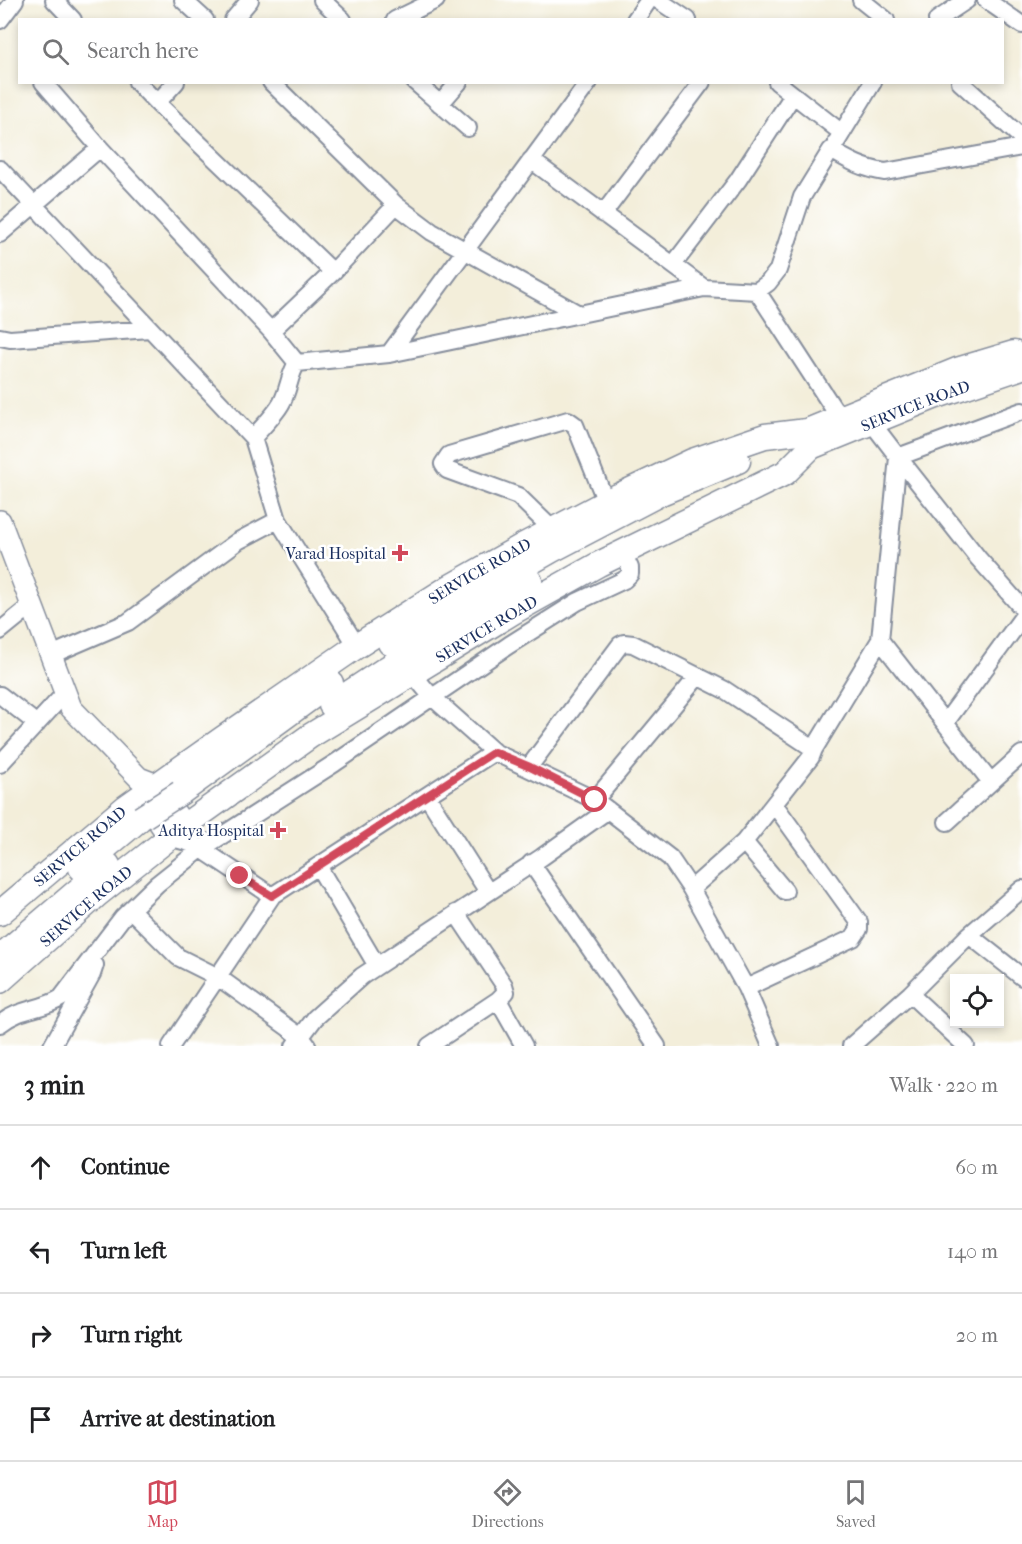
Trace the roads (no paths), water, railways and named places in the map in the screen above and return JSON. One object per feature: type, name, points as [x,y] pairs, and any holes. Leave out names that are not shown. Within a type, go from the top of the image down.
[{"type":"highway","name":"SERVICE ROAD","points":[[0,912],[34,882],[163,811],[310,736],[513,612],[623,553],[785,473],[809,439],[838,417],[957,370],[1022,351]]},
{"type":"highway","name":"SERVICE ROAD","points":[[0,981],[98,894],[163,811],[357,646],[450,587],[606,502],[692,461],[765,436],[809,439],[872,423],[1022,367]]},
{"type":"highway","points":[[0,935],[163,811],[291,732],[384,670],[547,571],[648,517],[741,475],[809,439]]},
{"type":"highway","points":[[0,957],[163,811]]},
{"type":"main road","points":[[0,521],[71,708],[163,811]]},
{"type":"street","points":[[0,20],[15,0]]},
{"type":"street","points":[[54,0],[72,18]]},
{"type":"street","points":[[183,0],[203,18]]},
{"type":"street","points":[[235,18],[250,0]]},
{"type":"street","points":[[322,0],[341,18]]},
{"type":"street","points":[[399,18],[436,0]]},
{"type":"street","points":[[636,18],[649,0]]},
{"type":"street","points":[[658,0],[685,18]]},
{"type":"street","points":[[861,0],[884,18]]},
{"type":"street","points":[[940,18],[967,0]]},
{"type":"street","points":[[986,0],[1022,24]]},
{"type":"street","points":[[45,84],[100,148],[271,331],[297,363]]},
{"type":"street","points":[[139,84],[333,272]]},
{"type":"street","points":[[157,103],[174,84]]},
{"type":"street","points":[[273,84],[396,205],[432,232],[577,314]]},
{"type":"street","points":[[417,84],[468,128]]},
{"type":"street","points":[[440,104],[457,84]]},
{"type":"street","points":[[388,354],[588,84]]},
{"type":"street","points":[[603,214],[700,84]]},
{"type":"street","points":[[779,84],[842,133]]},
{"type":"street","points":[[297,363],[388,354],[704,288],[757,291],[768,283],[778,270],[802,196],[872,84]]},
{"type":"street","points":[[962,84],[1022,138]]},
{"type":"street","points":[[673,266],[738,180],[793,95]]},
{"type":"street","points":[[831,150],[856,165],[885,172],[1022,147]]},
{"type":"street","points":[[0,234],[100,148]]},
{"type":"street","points":[[531,160],[704,288]]},
{"type":"street","points":[[0,169],[253,438],[278,520],[357,646]]},
{"type":"street","points":[[271,331],[333,272],[396,205]]},
{"type":"street","points":[[757,291],[838,417]]},
{"type":"street","points":[[0,337],[10,339],[150,329]]},
{"type":"street","points":[[253,438],[281,404],[297,363]]},
{"type":"street","points":[[898,457],[1022,411]]},
{"type":"street","points":[[553,530],[518,496],[447,470],[443,464],[445,459],[449,455],[568,420],[574,425],[606,502]]},
{"type":"street","points":[[872,423],[978,558],[1022,608]]},
{"type":"street","points":[[691,889],[744,842],[812,757],[814,749],[880,640],[898,457]]},
{"type":"street","points":[[51,655],[128,622],[238,541],[278,520]]},
{"type":"street","points":[[0,1024],[16,1013],[49,1005],[61,998],[131,910],[157,884],[201,849],[577,602],[624,580],[630,574],[630,568],[623,553]]},
{"type":"street","points":[[0,631],[32,604]]},
{"type":"street","points":[[945,723],[1022,618]]},
{"type":"street","points":[[880,640],[991,782]]},
{"type":"street","points":[[530,767],[620,645],[629,642],[725,690],[814,749]]},
{"type":"street","points":[[412,673],[431,696],[494,752],[530,767],[602,805],[670,858],[691,889],[746,988],[771,1046]]},
{"type":"street","points":[[131,910],[178,957],[218,977],[301,1043],[315,1018],[362,976],[531,863],[602,805],[698,676]]},
{"type":"street","points":[[0,764],[65,693]]},
{"type":"street","points":[[0,695],[37,724]]},
{"type":"street","points":[[171,1046],[272,896],[494,752]]},
{"type":"street","points":[[947,822],[1022,754]]},
{"type":"street","points":[[427,796],[488,892]]},
{"type":"street","points":[[746,988],[853,938],[860,928],[859,922],[774,804]]},
{"type":"street","points":[[163,811],[194,844],[272,896]]},
{"type":"street","points":[[744,842],[785,891]]},
{"type":"street","points":[[531,863],[657,1046]]},
{"type":"street","points":[[318,866],[377,966]]},
{"type":"street","points":[[861,1043],[969,935],[1022,889]]},
{"type":"street","points":[[429,1046],[498,1000],[506,992],[504,985],[456,913]]},
{"type":"street","points":[[969,935],[1022,977]]},
{"type":"street","points":[[52,1046],[92,974],[101,947]]},
{"type":"street","points":[[910,994],[966,1046]]},
{"type":"street","points":[[498,1000],[524,1046]]},
{"type":"place","name":"Varad Hospital","points":[[400,553]]},
{"type":"place","name":"Aditya Hospital","points":[[278,830]]}]
